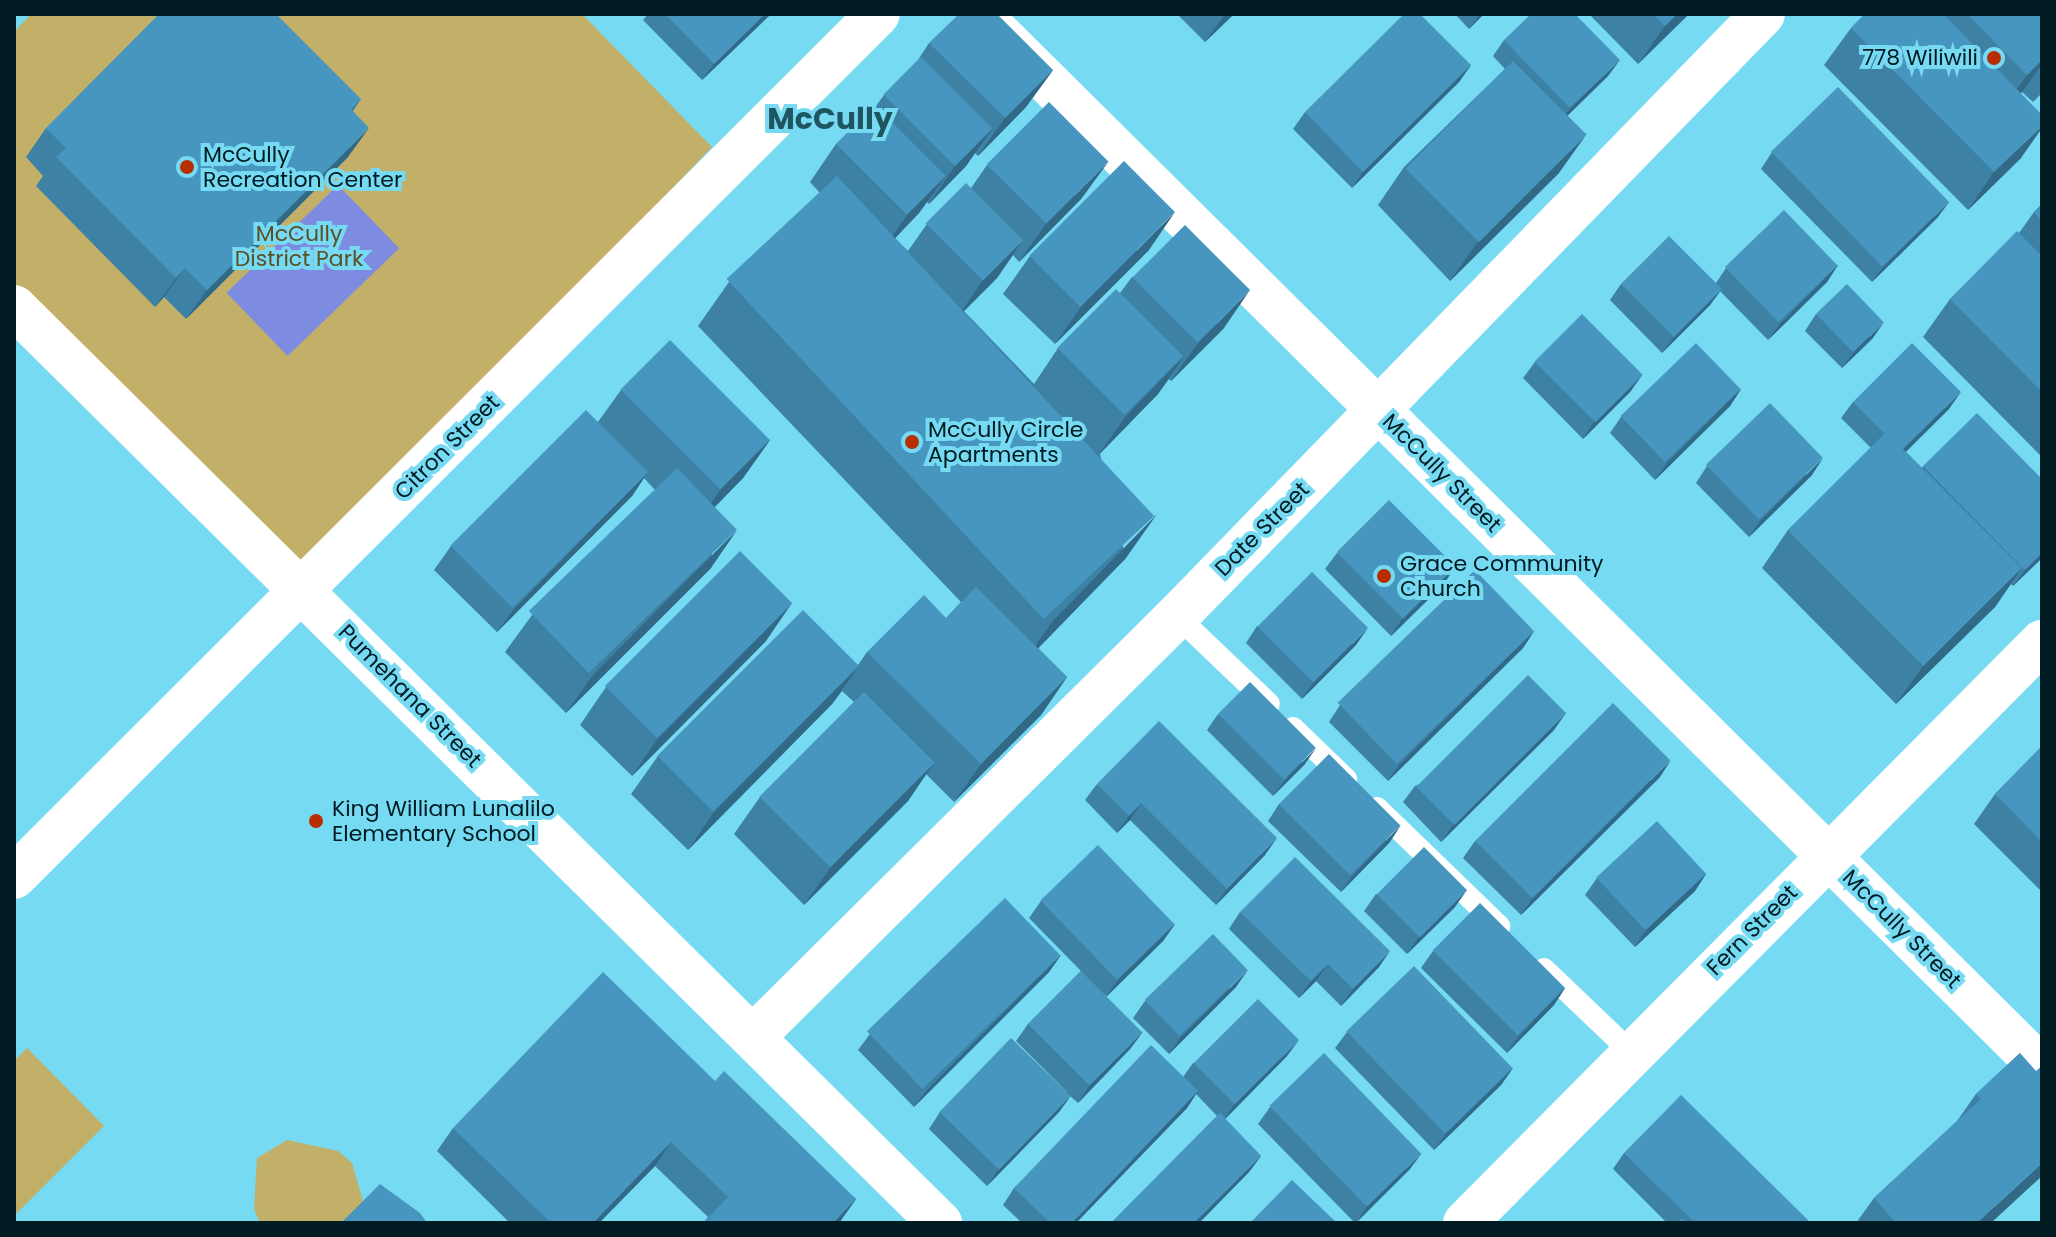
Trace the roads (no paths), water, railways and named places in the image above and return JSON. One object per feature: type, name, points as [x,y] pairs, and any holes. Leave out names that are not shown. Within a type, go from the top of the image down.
[{"type":"street","name":"Citron Street","points":[[14,877],[304,591],[878,14]]},
{"type":"street","name":"McCully Street","points":[[979,14],[2042,1068]]},
{"type":"street","name":"Date Street","points":[[754,1036],[1177,616],[1763,14]]},
{"type":"street","name":"Pumehana Street","points":[[14,307],[940,1223]]},
{"type":"street","name":"Fern Street","points":[[1465,1223],[1827,854],[2042,642]]},
{"type":"lane","points":[[1177,616],[1631,1052]]},
{"type":"water","points":[[338,185],[399,248],[288,356],[227,293]]},
{"type":"place","name":"778 Wiliwili","points":[[1994,58]]},
{"type":"place","name":"McCully Recreation Center","points":[[187,167]]},
{"type":"place","name":"McCully Circle Apartments","points":[[912,442]]},
{"type":"place","name":"Grace Community Church","points":[[1384,576]]},
{"type":"place","name":"King William Lunalilo Elementary School","points":[[316,821]]},
{"type":"district","name":"McCully","points":[[830,119]]},
{"type":"park label","name":"McCully District Park","points":[[299,246]]}]
